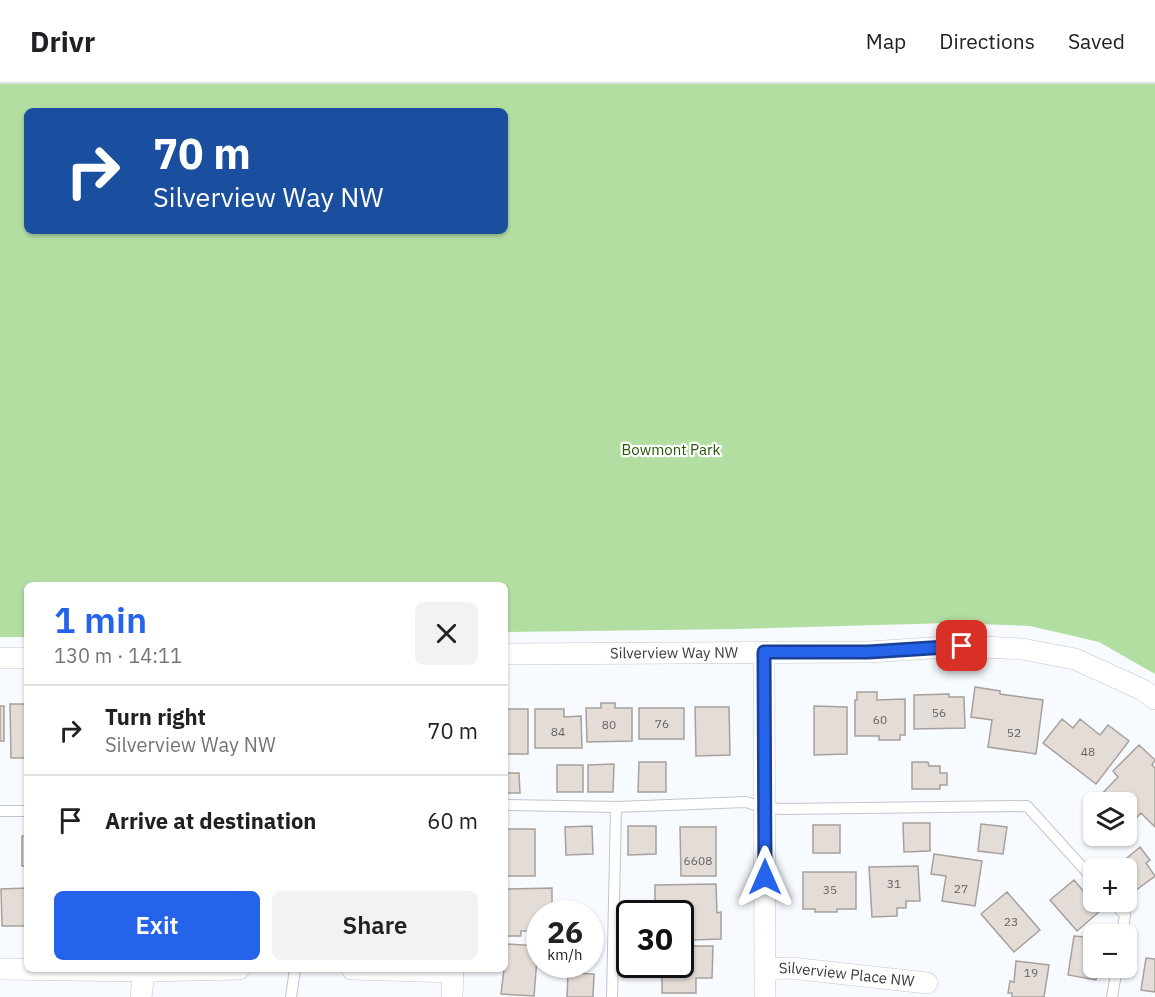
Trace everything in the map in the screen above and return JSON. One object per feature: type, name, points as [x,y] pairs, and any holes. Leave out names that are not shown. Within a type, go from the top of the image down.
[{"type":"street","name":"Silverview Way NW","points":[[508,654],[868,652],[962,646],[1022,649],[1075,659],[1143,690],[1155,699]]},
{"type":"street","points":[[764,652],[765,997]]},
{"type":"street","points":[[0,658],[24,658]]},
{"type":"street","name":"Silverview Place NW","points":[[766,969],[791,968],[927,983]]},
{"type":"street","points":[[0,969],[24,969]]},
{"type":"street","points":[[141,997],[144,972]]},
{"type":"street","points":[[452,997],[453,972]]},
{"type":"lane","points":[[508,805],[616,807],[746,802],[765,808],[1027,806],[1083,868]]},
{"type":"lane","points":[[612,997],[616,807]]},
{"type":"lane","points":[[0,811],[24,811]]},
{"type":"lane","points":[[291,997],[295,972]]},
{"type":"lane","points":[[1112,997],[1115,978]]},
{"type":"green space","name":"Bowmont Park","points":[[0,84],[1155,84],[1155,674],[1099,642],[1030,626],[951,623],[508,632],[508,582],[24,582],[24,637],[0,637]]},
{"type":"building","points":[[975,687],[1000,691],[1000,694],[1043,700],[1036,754],[988,747],[992,720],[971,717]]},
{"type":"building","points":[[857,692],[877,692],[877,700],[905,699],[905,735],[900,735],[900,740],[879,740],[879,736],[855,736]]},
{"type":"building","points":[[949,694],[949,697],[964,697],[965,728],[914,729],[914,695]]},
{"type":"building","points":[[601,703],[615,703],[615,708],[632,708],[632,741],[587,742],[586,708],[601,708]]},
{"type":"building","points":[[10,704],[24,704],[24,758],[11,758]]},
{"type":"building","points":[[0,706],[4,706],[4,741],[0,741]]},
{"type":"building","points":[[814,706],[847,707],[847,754],[814,755]]},
{"type":"building","points":[[695,707],[729,707],[730,755],[696,756]]},
{"type":"building","points":[[639,708],[684,708],[684,739],[639,739]]},
{"type":"building","points":[[508,709],[528,709],[528,754],[508,754]]},
{"type":"building","points":[[535,709],[564,709],[564,717],[581,716],[582,748],[535,748]]},
{"type":"building","points":[[1062,719],[1073,728],[1080,719],[1100,735],[1108,725],[1129,741],[1096,784],[1043,743]]},
{"type":"building","points":[[1139,745],[1155,760],[1152,765],[1155,768],[1155,827],[1141,813],[1137,817],[1137,792],[1104,792],[1118,777],[1113,771]]},
{"type":"building","points":[[639,762],[666,762],[666,792],[638,792]]},
{"type":"building","points":[[912,762],[928,762],[929,766],[940,766],[940,773],[947,773],[947,785],[940,785],[940,789],[912,789]]},
{"type":"building","points":[[614,764],[613,792],[588,792],[588,765]]},
{"type":"building","points":[[557,765],[583,765],[583,792],[557,792]]},
{"type":"building","points":[[508,773],[519,773],[520,793],[508,793]]},
{"type":"building","points":[[903,823],[930,823],[930,851],[904,852]]},
{"type":"building","points":[[981,824],[1007,827],[1003,854],[978,851]]},
{"type":"building","points":[[813,825],[840,825],[840,853],[813,853]]},
{"type":"building","points":[[592,826],[593,854],[566,855],[565,827]]},
{"type":"building","points":[[628,826],[656,826],[656,854],[628,855]]},
{"type":"building","points":[[680,827],[716,827],[716,876],[681,876]]},
{"type":"building","points":[[508,829],[535,829],[535,876],[508,876]]},
{"type":"building","points":[[22,836],[24,836],[24,866],[22,866]]},
{"type":"building","points":[[1140,847],[1150,860],[1146,863],[1155,876],[1137,890],[1137,858],[1127,858]]},
{"type":"building","points":[[934,854],[982,861],[975,906],[942,901],[946,876],[931,874]]},
{"type":"building","points":[[918,866],[920,901],[906,901],[906,908],[897,908],[897,916],[872,917],[869,867]]},
{"type":"building","points":[[803,872],[856,872],[856,909],[815,912],[815,909],[803,909]]},
{"type":"building","points":[[1074,880],[1083,891],[1083,912],[1099,912],[1077,931],[1050,900]]},
{"type":"building","points":[[716,884],[717,913],[721,912],[721,939],[694,940],[694,900],[655,900],[655,885]]},
{"type":"building","points":[[24,888],[24,926],[2,926],[1,889]]},
{"type":"building","points":[[552,888],[552,900],[526,900],[526,931],[521,931],[521,936],[508,936],[508,889]]},
{"type":"building","points":[[1007,892],[1040,930],[1014,952],[981,914]]},
{"type":"building","points":[[1074,936],[1083,937],[1083,978],[1068,975]]},
{"type":"building","points":[[508,944],[526,945],[526,978],[535,978],[534,996],[501,994],[504,972],[508,972]]},
{"type":"building","points":[[694,946],[713,946],[712,978],[696,978],[696,993],[662,993],[662,978],[694,978]]},
{"type":"building","points":[[1146,958],[1155,959],[1155,992],[1141,990]]},
{"type":"building","points":[[1016,961],[1049,965],[1044,997],[1012,997],[1012,993],[1008,993],[1010,981],[1014,982]]},
{"type":"building","points":[[568,978],[594,978],[593,997],[567,997]]},
{"type":"route","points":[[765,877],[764,652],[868,652],[962,646]]}]
